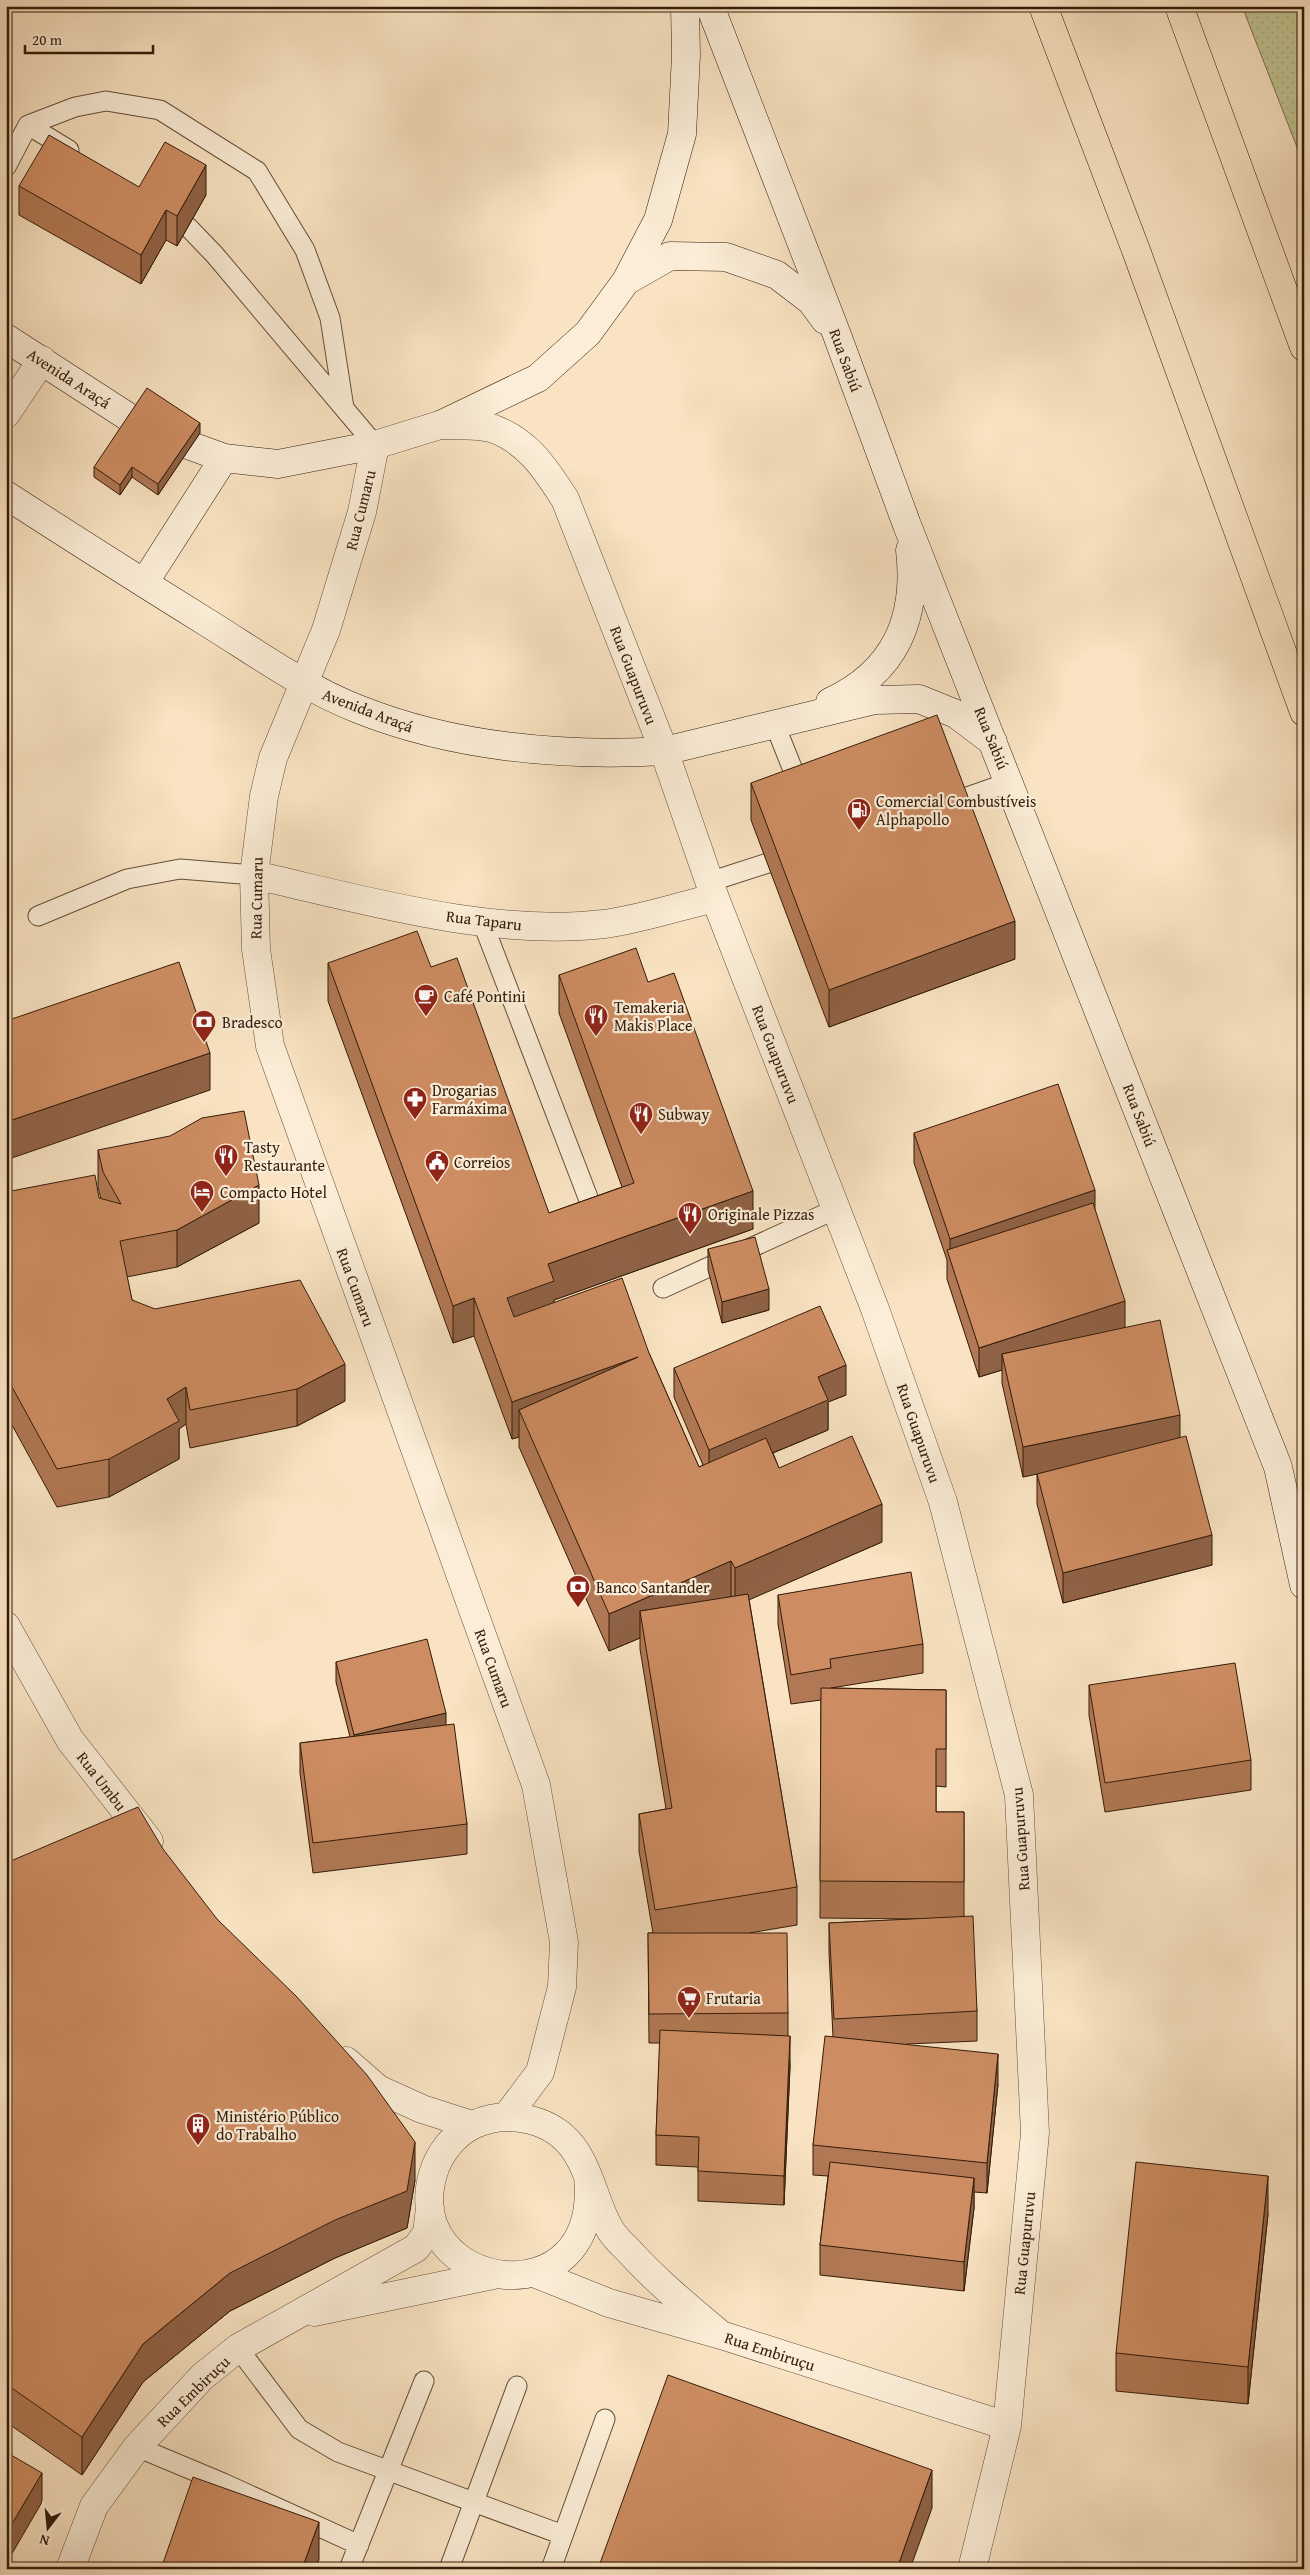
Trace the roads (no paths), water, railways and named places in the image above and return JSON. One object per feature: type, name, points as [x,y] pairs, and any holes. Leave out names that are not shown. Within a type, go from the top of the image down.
[{"type":"highway","points":[[1043,6],[1137,253],[1304,712]]},
{"type":"highway","points":[[1179,6],[1304,347]]},
{"type":"street","points":[[191,446],[224,458],[278,464],[375,445],[440,425],[538,378],[588,333],[626,282],[658,220],[682,134],[686,55],[685,6]]},
{"type":"street","name":"Rua Sabiú","points":[[710,6],[837,335],[907,524],[1278,1467],[1304,1585]]},
{"type":"street","points":[[626,282],[670,256],[726,256],[777,276],[811,301],[837,335]]},
{"type":"street","name":"Avenida Araçá","points":[[6,338],[132,420]]},
{"type":"street","points":[[6,414],[42,360]]},
{"type":"street","name":"Rua Guapuruvu","points":[[440,425],[493,428],[520,442],[541,461],[565,499],[664,751],[712,890],[875,1308],[943,1502],[1019,1795],[1035,2133],[1007,2426],[972,2569]]},
{"type":"street","name":"Rua Cumaru","points":[[375,445],[362,512],[326,630],[273,758],[264,796],[254,875],[256,949],[270,1046],[536,1786],[564,1942],[562,1987],[540,2072],[507,2116]]},
{"type":"street","points":[[144,583],[224,458]]},
{"type":"street","name":"Avenida Araçá","points":[[6,495],[304,684],[358,709],[421,731],[525,749],[628,753],[664,751],[778,725]]},
{"type":"street","points":[[778,725],[852,692],[884,663],[902,634],[910,604],[912,568],[907,524]]},
{"type":"street","points":[[778,725],[875,700],[919,698],[956,714],[993,742]]},
{"type":"street","name":"Rua Taparu","points":[[254,875],[430,913],[482,921],[538,926],[605,924],[712,890]]},
{"type":"street","name":"Rua Umbu","points":[[6,1626],[70,1740],[167,1863]]},
{"type":"street","points":[[377,2117],[323,2048],[378,2089],[422,2109],[472,2125]]},
{"type":"street","points":[[588,2176],[590,2200],[585,2224],[574,2245],[556,2262],[534,2273],[513,2277],[493,2275],[470,2266],[451,2251],[437,2231],[430,2208],[425,2162],[472,2125],[489,2118],[507,2116],[534,2120],[558,2132],[576,2152],[588,2176],[612,2232],[650,2274],[721,2335]]},
{"type":"street","name":"Rua Embiruçu","points":[[70,2569],[94,2506],[137,2447],[202,2377],[238,2348],[416,2248],[426,2233],[430,2208]]},
{"type":"street","name":"Rua Embiruçu","points":[[534,2273],[610,2303],[721,2335],[1007,2426]]},
{"type":"street","points":[[293,2316],[493,2275]]},
{"type":"lane","points":[[6,167],[28,125],[75,107],[106,101],[160,110],[257,171],[305,250],[327,310],[344,408]]},
{"type":"lane","points":[[28,125],[85,159]]},
{"type":"lane","points":[[188,227],[214,254],[375,445]]},
{"type":"lane","points":[[778,725],[805,801]]},
{"type":"lane","points":[[956,802],[1010,782]]},
{"type":"lane","points":[[712,890],[768,863]]},
{"type":"lane","points":[[38,916],[127,879],[180,869],[254,875]]},
{"type":"lane","points":[[482,921],[598,1225]]},
{"type":"lane","points":[[663,1288],[836,1210]]},
{"type":"lane","points":[[238,2348],[298,2429],[338,2452],[564,2535]]},
{"type":"lane","points":[[349,2569],[424,2381]]},
{"type":"lane","points":[[449,2569],[516,2386]]},
{"type":"lane","points":[[551,2569],[605,2419]]},
{"type":"lane","points":[[137,2447],[223,2483],[359,2545]]},
{"type":"place","name":"Comercial Combustíveis Alphapollo","points":[[859,831]]},
{"type":"place","name":"Café Pontini","points":[[426,1017]]},
{"type":"place","name":"Temakeria Makis Place","points":[[596,1037]]},
{"type":"place","name":"Bradesco","points":[[204,1043]]},
{"type":"place","name":"Drogarias Farmáxima","points":[[415,1120]]},
{"type":"place","name":"Subway","points":[[641,1135]]},
{"type":"place","name":"Tasty Restaurante","points":[[226,1177]]},
{"type":"place","name":"Correios","points":[[437,1183]]},
{"type":"place","name":"Compacto Hotel","points":[[202,1213]]},
{"type":"place","name":"Originale Pizzas","points":[[690,1235]]},
{"type":"place","name":"Banco Santander","points":[[578,1608]]},
{"type":"place","name":"Frutaria","points":[[689,2019]]},
{"type":"place","name":"Ministério Público do Trabalho","points":[[198,2146]]}]
